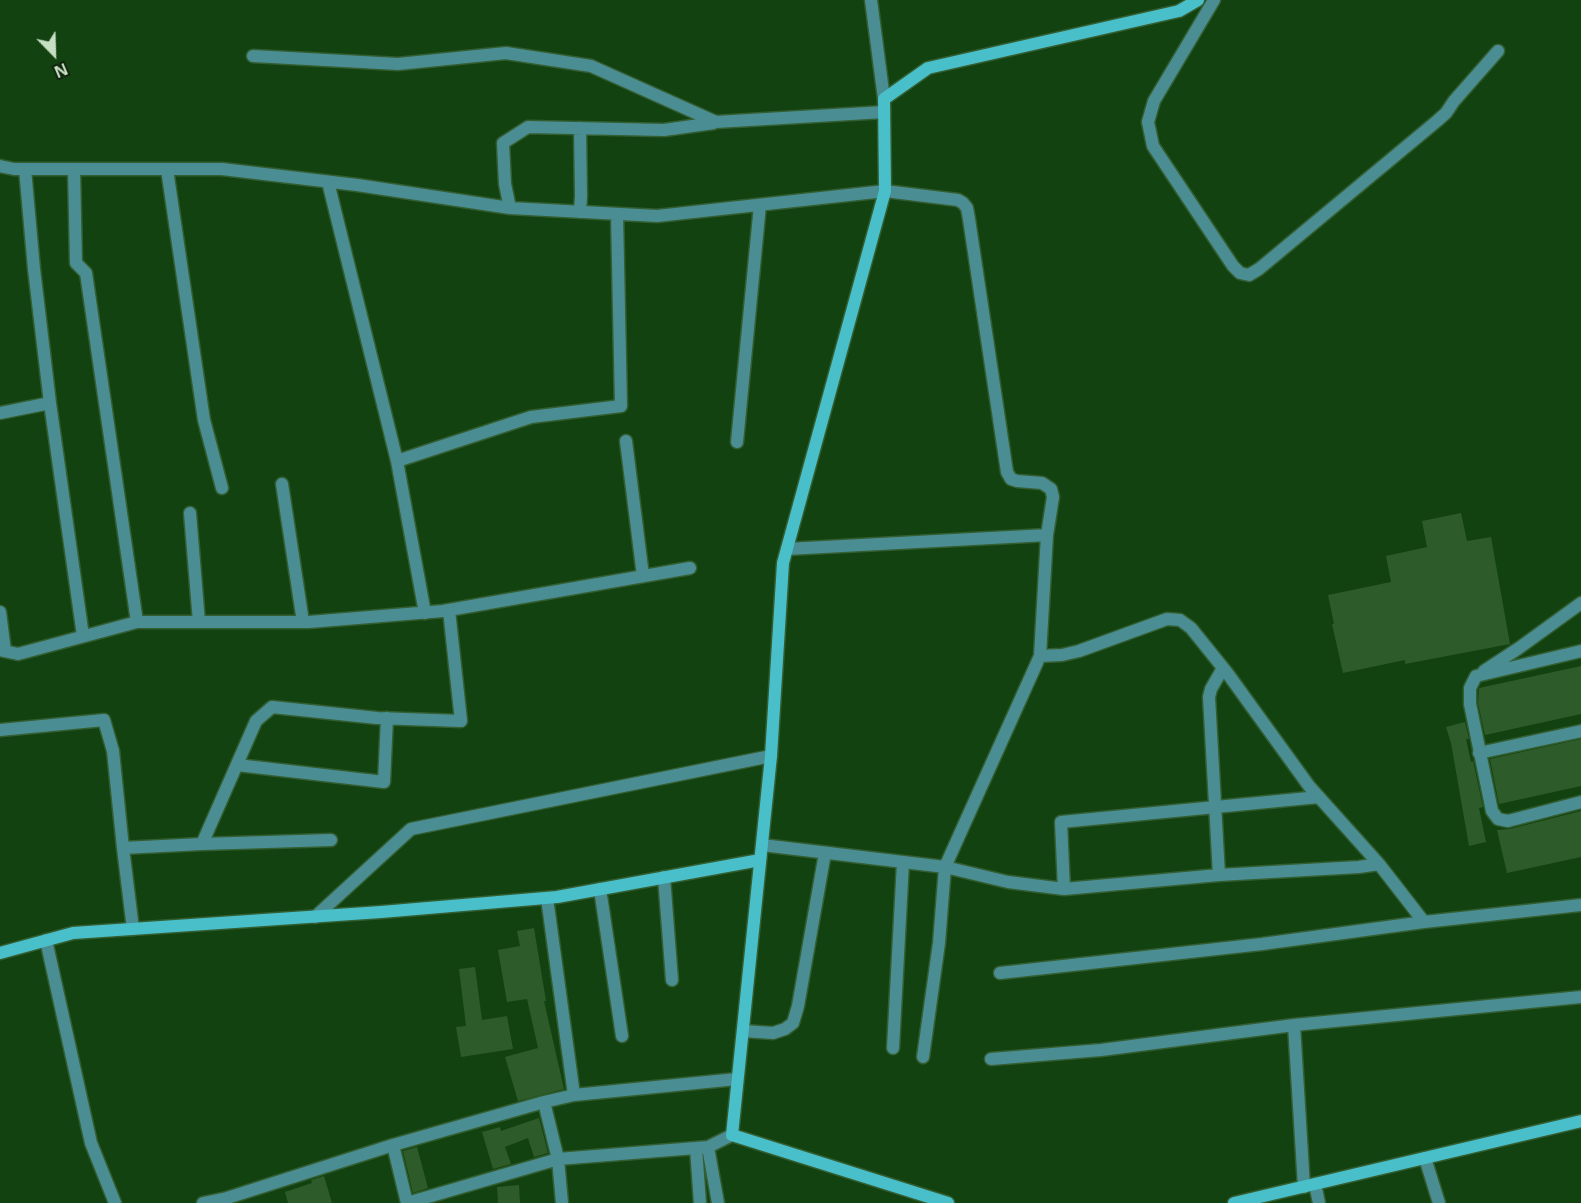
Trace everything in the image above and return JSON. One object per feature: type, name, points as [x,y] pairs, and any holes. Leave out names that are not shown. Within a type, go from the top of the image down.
[{"type":"street","points":[[732,1135],[771,756],[783,563],[885,191],[884,99],[872,0]]},
{"type":"street","points":[[884,99],[928,68],[1179,11],[1198,0]]},
{"type":"street","points":[[1214,0],[1154,101],[1148,122],[1153,146],[1233,266],[1240,273],[1249,275],[1446,113],[1498,51]]},
{"type":"street","points":[[253,56],[398,64],[506,53],[517,54],[591,66],[716,122]]},
{"type":"street","points":[[510,208],[505,184],[503,143],[528,127],[664,130],[716,122],[884,112]]},
{"type":"street","points":[[580,128],[580,212]]},
{"type":"street","points":[[0,166],[14,169],[222,169],[510,208],[657,216],[885,191],[958,200],[963,203],[967,208],[1007,472],[1017,481],[1042,483],[1051,489],[1053,497],[1047,535],[1040,656],[945,867],[939,943],[923,1057]]},
{"type":"street","points":[[25,169],[50,403],[83,636]]},
{"type":"street","points":[[74,169],[76,263],[86,273],[137,622]]},
{"type":"street","points":[[167,169],[204,420],[222,488]]},
{"type":"street","points":[[328,182],[397,461],[425,613]]},
{"type":"street","points":[[737,442],[760,205]]},
{"type":"street","points":[[397,461],[531,417],[621,406],[617,214]]},
{"type":"street","points":[[0,413],[50,403]]},
{"type":"street","points":[[626,441],[643,576]]},
{"type":"street","points":[[282,484],[303,622]]},
{"type":"street","points":[[190,513],[199,622]]},
{"type":"street","points":[[787,549],[1047,535]]},
{"type":"street","points":[[0,612],[3,650],[18,654],[137,622],[303,622],[425,613],[690,568]]},
{"type":"street","points":[[1581,603],[1476,676],[1470,688],[1470,704],[1479,753],[1492,811],[1498,819],[1508,821],[1581,802]]},
{"type":"street","points":[[202,843],[256,721],[272,707],[387,718],[461,721],[449,610]]},
{"type":"street","points":[[1040,656],[1062,656],[1167,619],[1180,620],[1191,628],[1223,668],[1309,786],[1379,864],[1424,922]]},
{"type":"street","points":[[1476,676],[1581,651]]},
{"type":"street","points":[[1219,875],[1209,697],[1210,689],[1223,668]]},
{"type":"street","points":[[237,765],[384,782],[387,718]]},
{"type":"street","points":[[0,730],[104,720],[114,751],[133,929]]},
{"type":"street","points":[[1479,753],[1581,731]]},
{"type":"street","points":[[315,917],[411,829],[771,756]]},
{"type":"street","points":[[1064,889],[1061,822],[1319,797]]},
{"type":"street","points":[[123,848],[202,843],[331,840]]},
{"type":"street","points":[[762,845],[945,867],[1008,882],[1064,889],[1379,864]]},
{"type":"street","points":[[743,1031],[773,1033],[793,1023],[825,853]]},
{"type":"street","points":[[0,953],[73,933],[315,917],[547,898],[760,860]]},
{"type":"street","points":[[893,1048],[903,862]]},
{"type":"street","points":[[664,877],[672,980]]},
{"type":"street","points":[[600,889],[622,1036]]},
{"type":"street","points":[[547,898],[574,1095]]},
{"type":"street","points":[[1000,973],[1581,905]]},
{"type":"street","points":[[46,940],[91,1143],[116,1203]]},
{"type":"street","points":[[991,1059],[1101,1050],[1293,1025],[1581,997]]},
{"type":"street","points":[[1293,1025],[1309,1185],[1319,1203]]},
{"type":"street","points":[[203,1203],[228,1200],[393,1145],[574,1095],[738,1079]]},
{"type":"street","points":[[544,1102],[558,1160],[562,1203]]},
{"type":"street","points":[[1234,1203],[1581,1121]]},
{"type":"street","points":[[393,1145],[407,1203],[558,1160],[702,1148],[732,1135],[948,1203]]},
{"type":"street","points":[[700,1203],[702,1148]]},
{"type":"street","points":[[702,1148],[718,1203]]},
{"type":"street","points":[[1425,1158],[1439,1203]]},
{"type":"building","points":[[1461,513],[1467,541],[1491,537],[1510,644],[1405,664],[1405,660],[1343,673],[1328,595],[1391,582],[1386,556],[1427,547],[1422,521]]},
{"type":"building","points":[[1581,666],[1581,714],[1485,735],[1478,703],[1479,688]]},
{"type":"building","points":[[1465,722],[1469,739],[1466,739],[1483,807],[1479,808],[1486,842],[1469,846],[1451,743],[1446,727]]},
{"type":"building","points":[[1581,739],[1581,786],[1499,804],[1490,759]]},
{"type":"building","points":[[1581,811],[1581,857],[1507,873],[1497,830],[1510,829]]},
{"type":"building","points":[[534,928],[546,1001],[544,1001],[564,1089],[518,1101],[505,1057],[538,1048],[527,999],[507,1002],[498,950],[520,946],[517,931]]},
{"type":"building","points":[[475,967],[482,1020],[507,1016],[513,1049],[461,1057],[456,1027],[466,1026],[459,969]]},
{"type":"building","points":[[539,1118],[548,1153],[534,1157],[528,1138],[505,1147],[511,1164],[493,1169],[482,1132],[500,1127],[501,1131]]},
{"type":"building","points":[[417,1147],[428,1188],[413,1193],[403,1151]]},
{"type":"building","points":[[324,1176],[332,1203],[288,1203],[285,1192],[312,1183],[311,1180]]},
{"type":"building","points":[[519,1185],[520,1203],[498,1203],[497,1187]]}]
